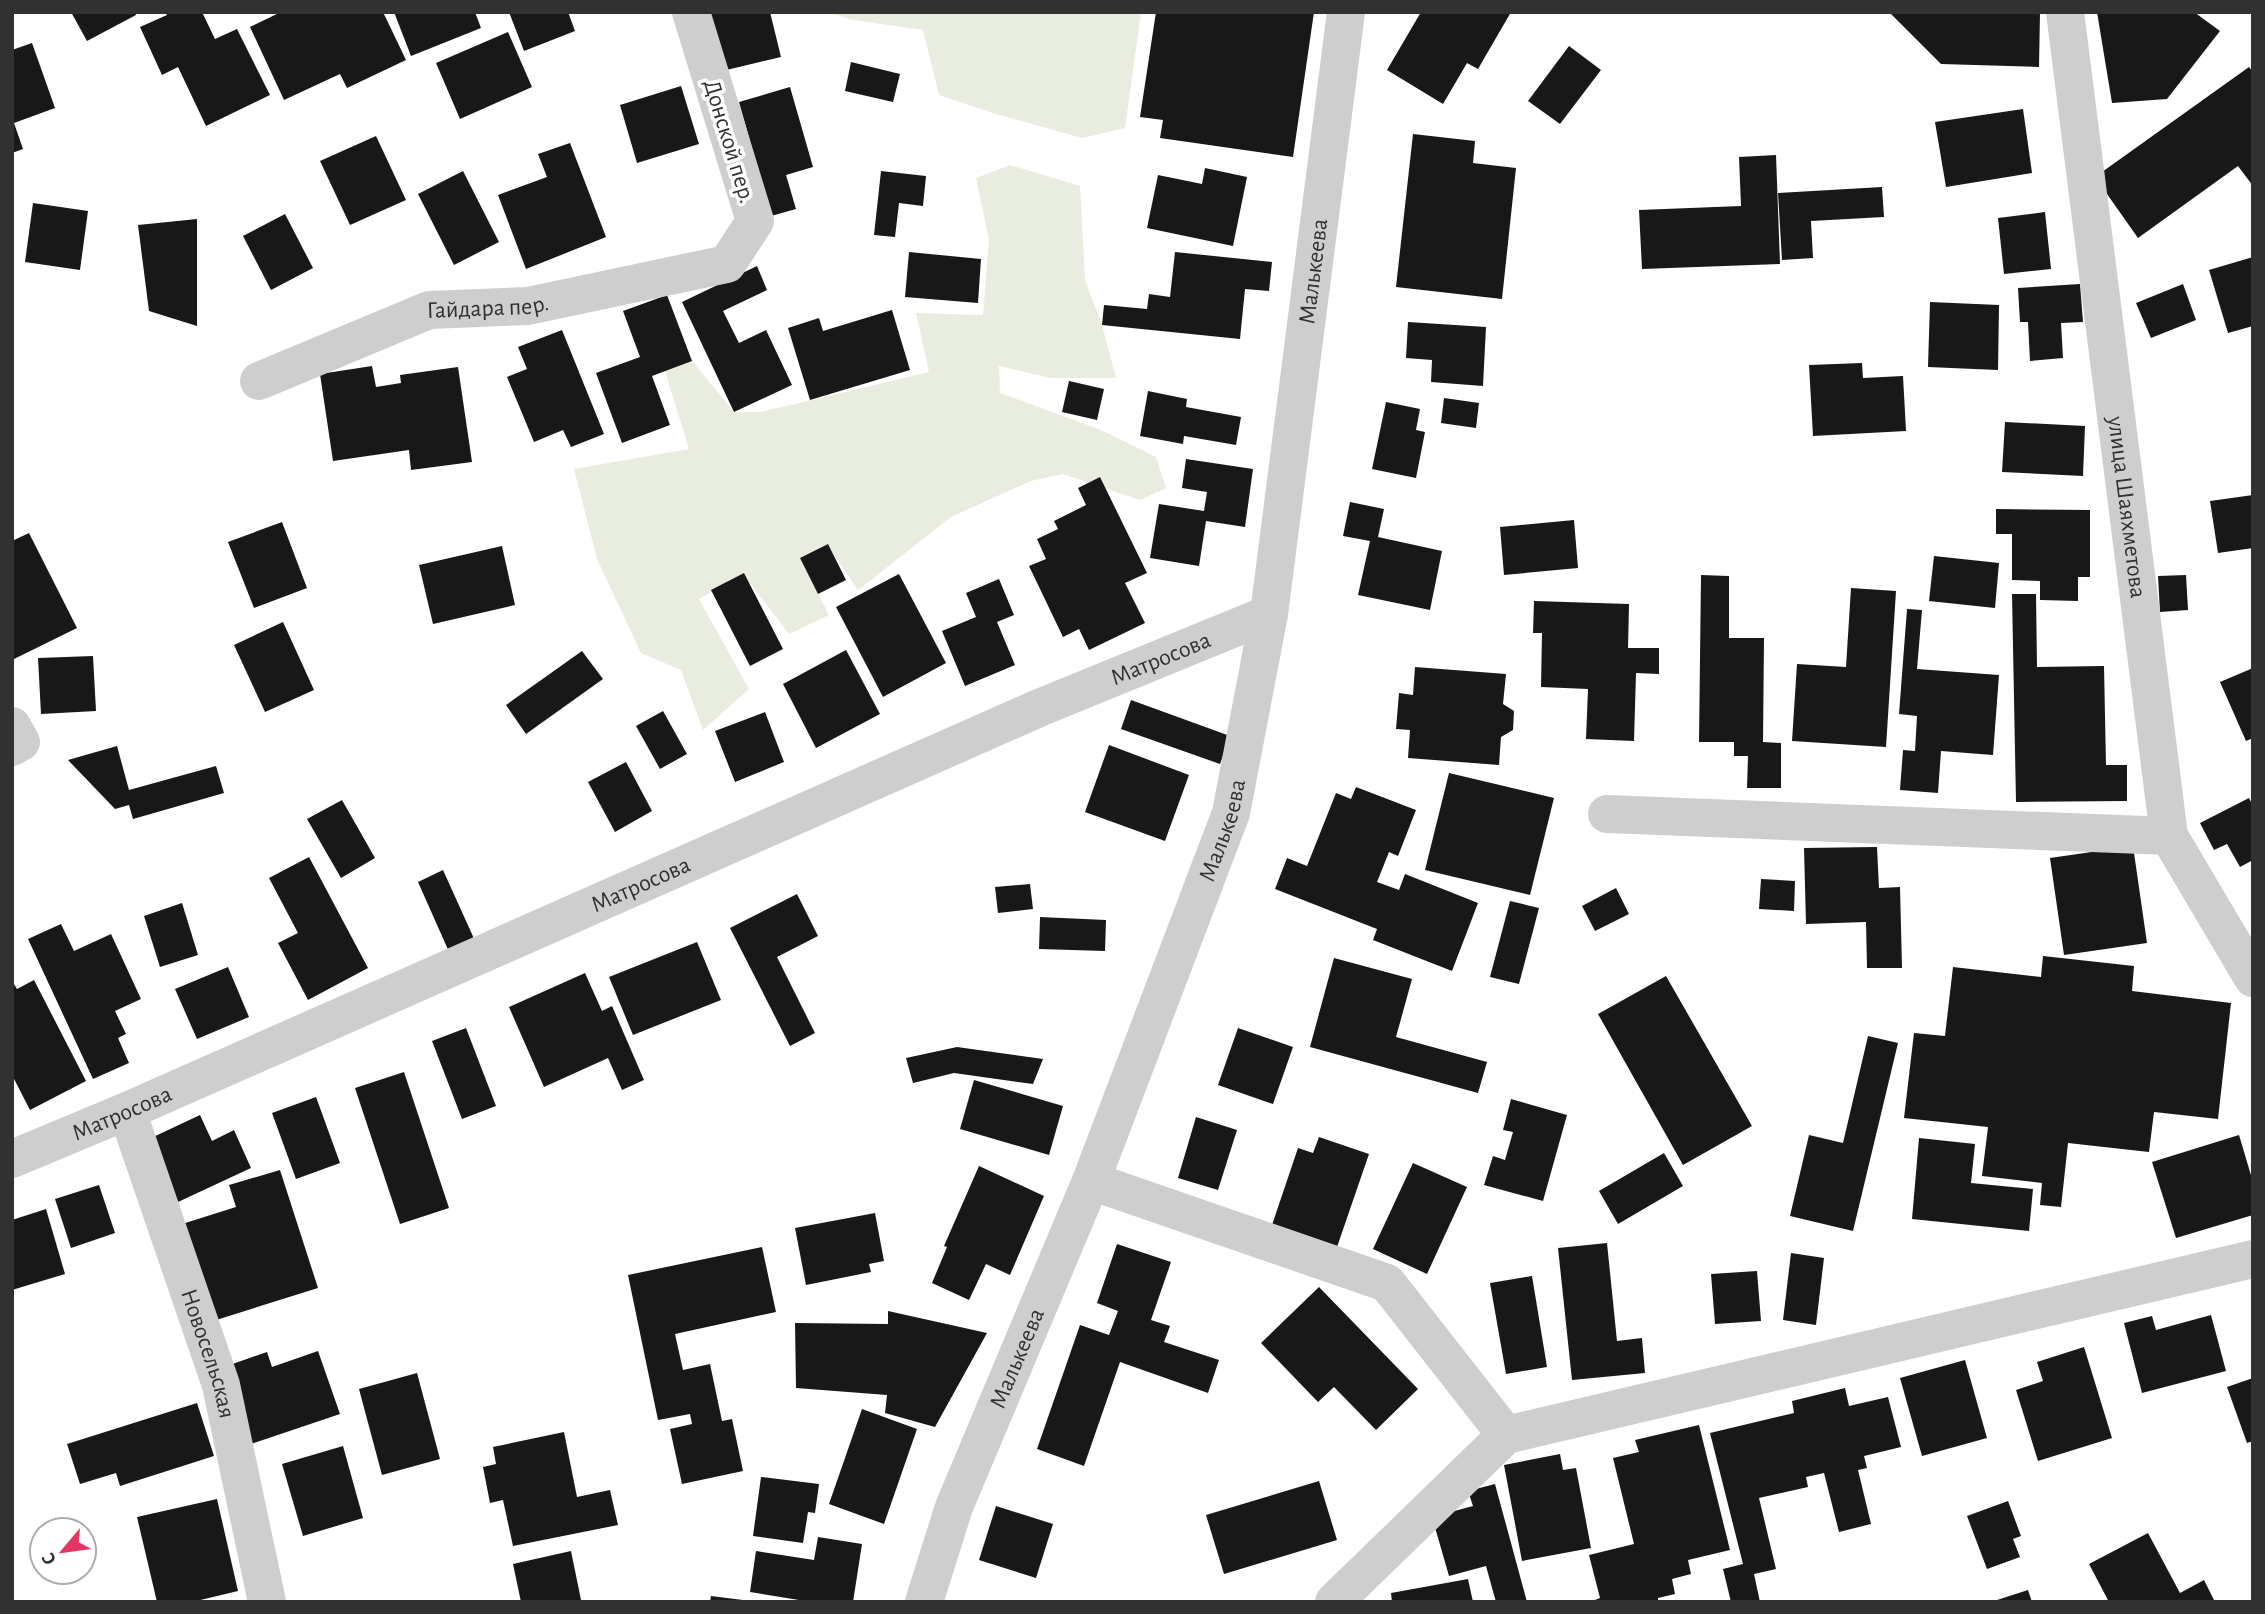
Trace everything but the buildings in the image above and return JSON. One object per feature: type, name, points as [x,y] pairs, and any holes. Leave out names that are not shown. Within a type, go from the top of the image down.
[{"type":"street","name":"Донской пер.","points":[[691,12],[755,221],[727,264]]},
{"type":"street","name":"Малькеева","points":[[924,1602],[954,1507],[1091,1181],[1231,813],[1269,614],[1346,12]]},
{"type":"street","name":"улица Шаяхметова","points":[[2065,12],[2169,836],[2253,978]]},
{"type":"street","name":"Гайдара пер.","points":[[259,381],[429,310],[528,306],[727,264]]},
{"type":"street","name":"Матросова","points":[[12,1159],[127,1111],[1039,708],[1269,614]]},
{"type":"street","points":[[12,726],[21,742],[12,747]]},
{"type":"street","points":[[1607,814],[2169,836]]},
{"type":"street","name":"Новосельская","points":[[127,1111],[221,1385],[267,1602]]},
{"type":"street","points":[[1091,1181],[1387,1283],[1506,1435]]},
{"type":"street","points":[[1334,1602],[1506,1435],[2253,1259]]},
{"type":"shaded area","points":[[826,12],[1141,12],[1125,128],[1082,138],[939,95],[923,30],[853,20]]},
{"type":"shaded area","points":[[1010,165],[1080,186],[1085,280],[1102,325],[1116,378],[1051,378],[999,366],[1000,393],[1101,430],[1156,457],[1166,488],[1140,500],[1063,474],[1031,481],[951,517],[858,590],[827,544],[800,558],[829,615],[789,634],[743,574],[699,599],[749,689],[703,730],[681,670],[641,653],[597,559],[574,469],[689,449],[665,371],[692,361],[734,412],[761,412],[929,372],[916,313],[983,315],[989,240],[976,178]]}]
